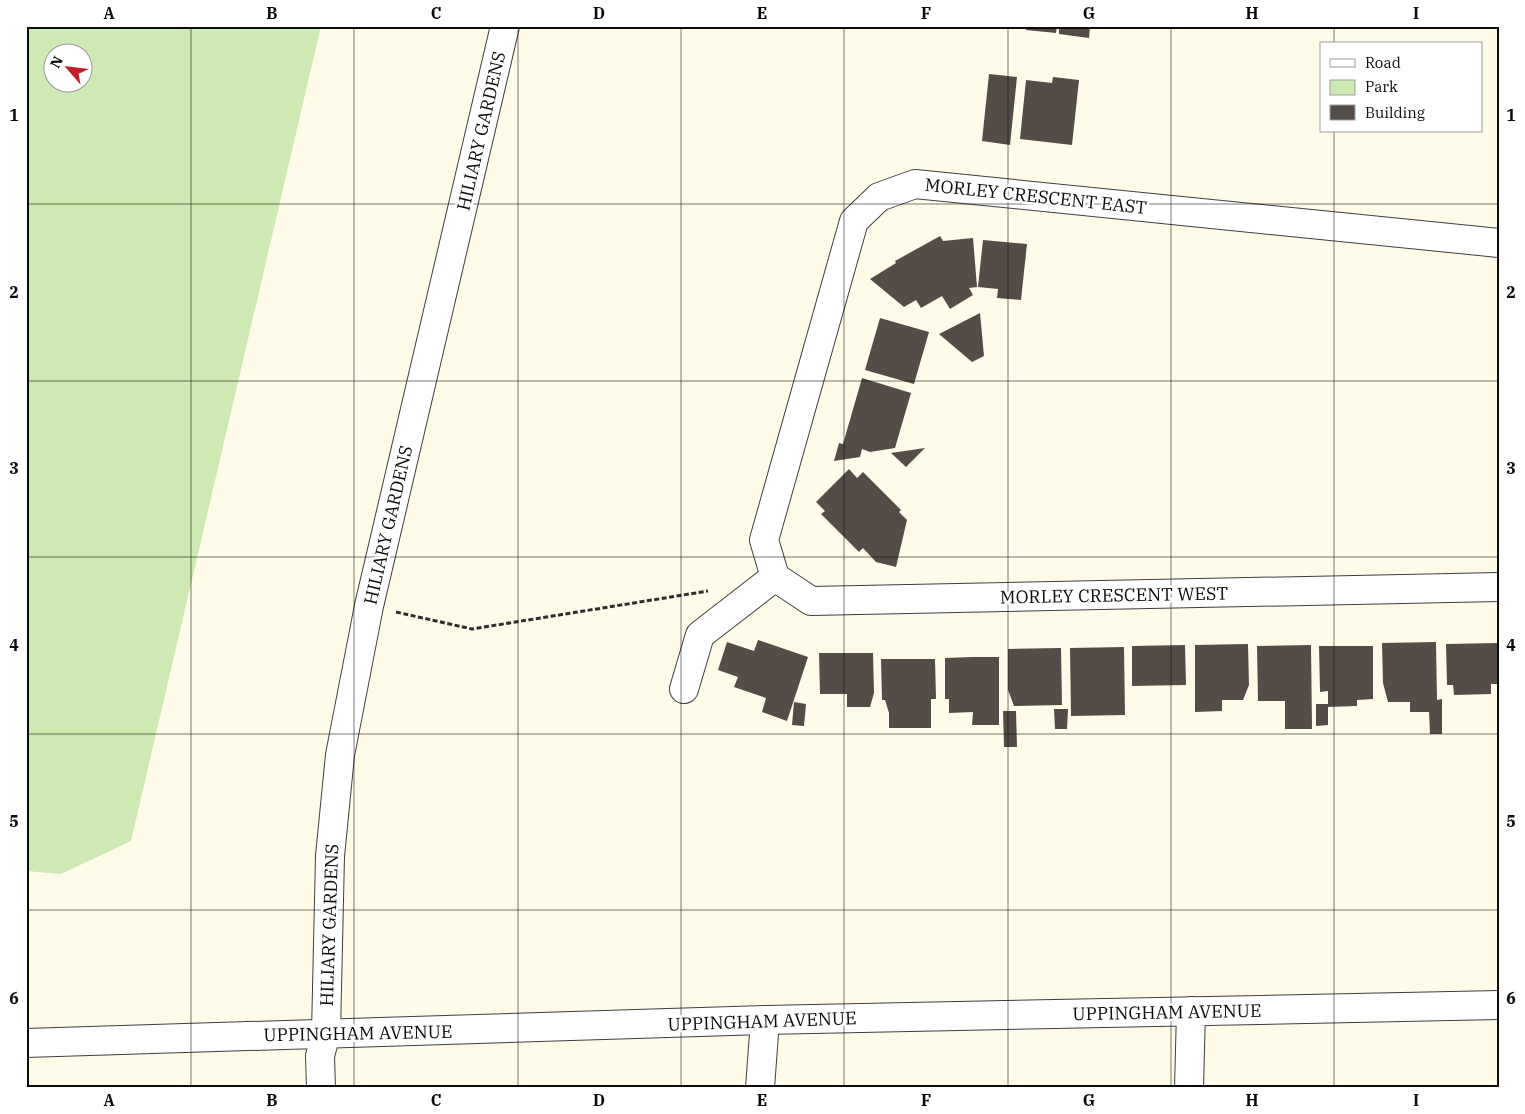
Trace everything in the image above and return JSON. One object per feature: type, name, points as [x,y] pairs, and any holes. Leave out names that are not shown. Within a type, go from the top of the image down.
[{"type":"street","name":"HILIARY GARDENS","points":[[321,1088],[320,1056],[326,1033],[330,856],[340,755],[369,606],[506,26]]},
{"type":"street","name":"MORLEY CRESCENT EAST","points":[[765,585],[764,540],[854,222],[879,197],[915,184],[1499,243]]},
{"type":"street","name":"MORLEY CRESCENT WEST","points":[[765,585],[811,601],[1499,587]]},
{"type":"street","points":[[684,689],[700,635],[765,585]]},
{"type":"street","name":"UPPINGHAM AVENUE","points":[[26,1043],[326,1033],[492,1030],[765,1020],[1499,1005]]},
{"type":"street","points":[[1189,1088],[1191,1011]]},
{"type":"street","points":[[760,1088],[765,1020]]},
{"type":"path","points":[[369,606],[472,629],[706,591],[765,585]]},
{"type":"green space","points":[[26,26],[321,26],[131,841],[61,874],[26,871]]},
{"type":"building","points":[[1027,26],[1057,26],[1056,33],[1026,30]]},
{"type":"building","points":[[1059,26],[1090,26],[1089,38],[1059,34]]},
{"type":"building","points":[[989,74],[1017,77],[1010,145],[982,141]]},
{"type":"building","points":[[1053,77],[1079,80],[1072,145],[1020,139],[1026,80],[1052,83]]},
{"type":"building","points":[[940,236],[943,241],[973,238],[977,287],[969,288],[973,295],[950,309],[942,296],[921,308],[916,300],[904,307],[870,279],[896,263],[895,261]]},
{"type":"building","points":[[983,240],[1027,244],[1021,300],[997,298],[998,289],[978,287]]},
{"type":"building","points":[[980,313],[984,356],[972,362],[939,334]]},
{"type":"building","points":[[880,318],[929,332],[914,384],[865,370]]},
{"type":"building","points":[[862,378],[911,393],[895,448],[870,452],[862,449],[860,457],[834,461],[839,443],[843,444]]},
{"type":"building","points":[[925,448],[906,467],[891,453]]},
{"type":"building","points":[[849,469],[857,478],[863,472],[901,510],[899,512],[907,520],[896,567],[876,562],[863,548],[859,552],[821,514],[825,511],[816,502]]},
{"type":"building","points":[[758,640],[808,657],[787,721],[762,712],[766,698],[734,687],[738,677],[718,670],[727,642],[754,651]]},
{"type":"building","points":[[1436,642],[1437,700],[1442,699],[1442,734],[1430,734],[1429,712],[1410,712],[1410,702],[1388,702],[1383,683],[1382,643]]},
{"type":"building","points":[[1499,643],[1499,684],[1491,684],[1491,694],[1454,695],[1453,685],[1447,685],[1446,644]]},
{"type":"building","points":[[1248,644],[1249,685],[1243,700],[1222,700],[1222,711],[1195,712],[1195,645]]},
{"type":"building","points":[[1185,645],[1186,685],[1132,686],[1132,646]]},
{"type":"building","points":[[1311,645],[1312,729],[1285,729],[1285,701],[1258,701],[1257,646]]},
{"type":"building","points":[[1319,646],[1373,646],[1373,699],[1357,700],[1357,706],[1328,707],[1328,725],[1316,726],[1316,704],[1328,704],[1328,691],[1320,692]]},
{"type":"building","points":[[1124,647],[1125,715],[1071,716],[1070,648]]},
{"type":"building","points":[[1061,648],[1062,705],[1014,706],[1008,690],[1008,649]]},
{"type":"building","points":[[819,653],[873,653],[874,693],[870,707],[847,707],[847,694],[820,694]]},
{"type":"building","points":[[999,657],[999,725],[972,725],[973,712],[949,713],[949,699],[945,699],[945,658]]},
{"type":"building","points":[[881,659],[935,659],[936,699],[931,699],[931,728],[889,728],[889,713],[885,700],[882,700]]},
{"type":"building","points":[[794,702],[806,704],[804,726],[792,725]]},
{"type":"building","points":[[1054,709],[1068,709],[1067,729],[1055,729]]},
{"type":"building","points":[[1003,711],[1016,711],[1017,747],[1004,747]]}]
